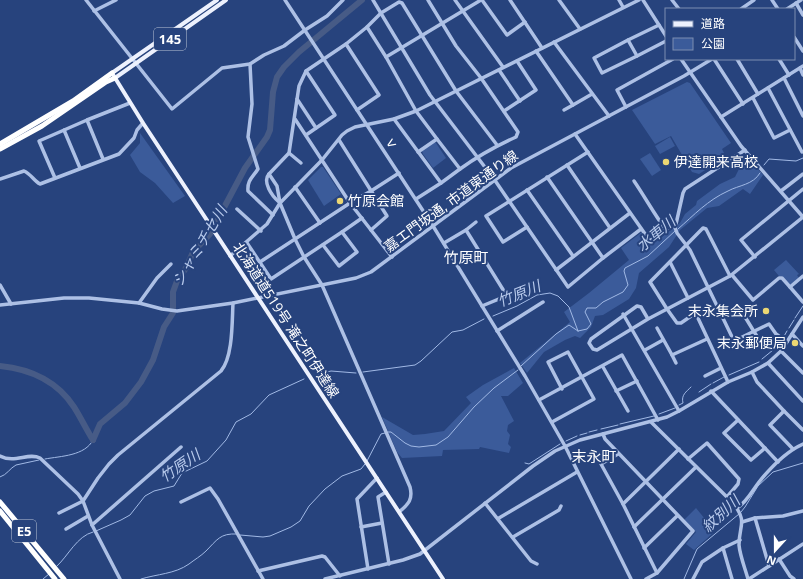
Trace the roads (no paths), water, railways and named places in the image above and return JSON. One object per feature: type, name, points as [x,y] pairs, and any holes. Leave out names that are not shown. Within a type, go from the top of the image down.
[{"type":"highway","points":[[0,144],[114,76]]},
{"type":"highway","points":[[0,149],[42,126],[114,76]]},
{"type":"highway","name":"E5","points":[[0,502],[64,579]]},
{"type":"highway","name":"E5","points":[[0,511],[54,578]]},
{"type":"main road","name":"145","points":[[114,76],[217,0]]},
{"type":"main road","name":"145","points":[[135,61],[226,0]]},
{"type":"main road","name":"北海道道519号 滝之町伊達線","points":[[114,76],[144,125],[443,579]]},
{"type":"street","points":[[86,0],[172,108],[222,68],[250,64],[264,54],[284,46],[304,30],[327,16],[343,0]]},
{"type":"street","points":[[94,11],[116,0]]},
{"type":"street","name":"ｖ","points":[[285,0],[444,243],[539,400],[565,446],[631,579]]},
{"type":"street","points":[[416,199],[477,157],[497,145],[516,137],[518,132],[481,78],[456,46],[428,0]]},
{"type":"street","points":[[455,0],[464,11],[501,68],[520,101]]},
{"type":"street","points":[[386,57],[482,0],[506,34],[525,22]]},
{"type":"street","points":[[510,0],[542,48]]},
{"type":"street","points":[[559,0],[580,29]]},
{"type":"street","points":[[619,0],[624,7]]},
{"type":"street","points":[[230,256],[261,231],[280,203],[322,160],[347,131],[355,127],[394,119],[416,111],[639,0]]},
{"type":"street","points":[[643,0],[665,34]]},
{"type":"street","points":[[672,0],[678,8]]},
{"type":"street","points":[[742,8],[754,0]]},
{"type":"street","points":[[789,8],[801,0]]},
{"type":"street","points":[[374,1],[403,47],[430,95],[494,179],[568,287],[603,258],[641,230]]},
{"type":"street","points":[[280,203],[274,198],[269,189],[267,179],[289,153],[299,86],[306,71],[346,44],[381,13],[399,2],[402,3],[456,91],[497,145]]},
{"type":"street","points":[[796,3],[803,15]]},
{"type":"street","points":[[659,25],[594,58],[602,73],[665,42]]},
{"type":"street","points":[[367,27],[386,57],[416,111],[460,169]]},
{"type":"street","points":[[795,39],[803,51]]},
{"type":"street","points":[[628,40],[636,56]]},
{"type":"street","points":[[554,42],[610,116]]},
{"type":"street","points":[[346,44],[379,95],[357,110]]},
{"type":"street","points":[[536,51],[573,105]]},
{"type":"street","points":[[504,111],[536,90],[517,60]]},
{"type":"street","points":[[626,107],[617,90],[671,60]]},
{"type":"street","points":[[648,319],[641,307],[637,306],[623,314],[591,339],[589,343],[593,349],[597,350],[648,319],[731,276],[803,217],[744,150],[682,60]]},
{"type":"street","name":"嘉エ門坂通, 市道東通り線","points":[[0,305],[82,298],[110,299],[178,311],[233,303],[365,275],[392,257],[494,179],[511,168],[690,73],[711,60]]},
{"type":"street","points":[[714,60],[743,104]]},
{"type":"street","points":[[738,60],[758,94]]},
{"type":"street","points":[[780,60],[789,75]]},
{"type":"street","points":[[250,64],[252,104],[248,137],[258,169],[248,183],[248,191],[273,214]]},
{"type":"street","points":[[721,117],[801,67],[803,75]]},
{"type":"street","points":[[306,71],[335,115],[306,135]]},
{"type":"street","points":[[784,78],[803,116]]},
{"type":"street","points":[[768,88],[802,152]]},
{"type":"street","points":[[564,110],[592,94]]},
{"type":"street","points":[[297,98],[316,128]]},
{"type":"street","points":[[752,98],[774,138],[790,130]]},
{"type":"street","points":[[55,178],[39,141],[130,103]]},
{"type":"street","points":[[294,119],[350,203],[392,257]]},
{"type":"street","points":[[394,119],[441,182]]},
{"type":"street","points":[[87,120],[103,160]]},
{"type":"street","points":[[0,179],[24,171],[29,173],[37,183],[40,184],[119,154],[134,138],[137,130],[144,125]]},
{"type":"street","points":[[64,130],[80,168]]},
{"type":"street","points":[[575,134],[650,241],[666,230],[675,229]]},
{"type":"street","points":[[418,152],[437,139]]},
{"type":"street","points":[[339,140],[387,216],[371,230]]},
{"type":"street","points":[[675,229],[685,189],[744,150]]},
{"type":"street","points":[[527,227],[503,242],[486,216],[588,152]]},
{"type":"street","points":[[289,153],[301,163]]},
{"type":"street","points":[[567,165],[610,228]]},
{"type":"street","points":[[260,262],[399,173]]},
{"type":"street","points":[[270,174],[277,186],[280,203],[304,257],[322,285],[410,487],[412,494],[410,502],[399,512]]},
{"type":"street","points":[[781,191],[803,174]]},
{"type":"street","points":[[547,177],[603,258]]},
{"type":"street","points":[[634,181],[650,205],[653,213],[666,230]]},
{"type":"street","points":[[295,186],[320,223]]},
{"type":"street","points":[[755,257],[741,240],[803,189]]},
{"type":"street","points":[[527,190],[573,256]]},
{"type":"street","points":[[237,208],[261,231]]},
{"type":"street","points":[[556,270],[630,213]]},
{"type":"street","points":[[247,243],[270,279],[362,218]]},
{"type":"street","points":[[444,243],[466,230],[476,222]]},
{"type":"street","points":[[728,382],[697,316],[694,314],[681,323],[677,323],[650,282],[703,228],[706,229],[731,276],[753,300],[779,278],[782,278],[803,302]]},
{"type":"street","points":[[675,229],[687,244],[734,341],[769,324],[776,334],[787,342]]},
{"type":"street","points":[[466,230],[507,296]]},
{"type":"street","points":[[323,245],[340,266],[357,252],[342,232]]},
{"type":"street","points":[[670,262],[688,298]]},
{"type":"street","points":[[139,303],[157,278],[171,264]]},
{"type":"street","points":[[790,287],[803,276]]},
{"type":"street","points":[[0,285],[11,304]]},
{"type":"street","points":[[482,306],[518,292]]},
{"type":"street","points":[[497,331],[543,302]]},
{"type":"street","points":[[59,513],[83,500],[98,478],[118,456],[226,366],[229,353],[233,303]]},
{"type":"street","points":[[742,312],[761,343]]},
{"type":"street","points":[[623,314],[679,411]]},
{"type":"street","points":[[326,579],[389,564],[411,557],[425,550],[533,466],[555,451],[565,446],[603,434],[658,420],[679,411],[728,382],[752,372],[768,363],[782,351],[803,317]]},
{"type":"street","points":[[657,328],[676,363]]},
{"type":"street","points":[[792,334],[803,346]]},
{"type":"street","points":[[672,355],[707,338]]},
{"type":"street","points":[[645,350],[664,340]]},
{"type":"street","points":[[782,351],[803,373]]},
{"type":"street","points":[[552,422],[594,399],[568,352],[548,362],[562,389]]},
{"type":"street","points":[[539,400],[583,378],[622,355],[658,420]]},
{"type":"street","points":[[768,363],[803,401]]},
{"type":"street","points":[[603,367],[628,411]]},
{"type":"street","points":[[704,376],[722,368]]},
{"type":"street","points":[[752,372],[757,382],[803,430]]},
{"type":"street","points":[[616,391],[637,381]]},
{"type":"street","points":[[711,391],[778,462]]},
{"type":"street","points":[[784,411],[770,425],[793,449]]},
{"type":"street","points":[[738,420],[724,433],[751,460],[765,448]]},
{"type":"street","points":[[651,422],[727,497],[738,510],[742,520],[739,546],[749,579],[803,544]]},
{"type":"street","points":[[603,434],[605,439],[618,454],[693,531],[657,573],[646,579]]},
{"type":"street","points":[[688,459],[707,443],[739,479],[738,484],[727,497]]},
{"type":"street","points":[[738,510],[759,482],[778,462],[793,449],[803,444]]},
{"type":"street","points":[[92,525],[181,447]]},
{"type":"street","points":[[624,504],[679,449]]},
{"type":"street","points":[[618,454],[601,464],[624,504],[657,573]]},
{"type":"street","points":[[0,456],[10,459],[32,456],[40,458],[83,500],[92,525],[120,579]]},
{"type":"street","points":[[634,527],[696,466]]},
{"type":"street","points":[[499,518],[577,472]]},
{"type":"street","points":[[368,569],[356,499],[377,478]]},
{"type":"street","points":[[181,502],[210,488],[225,511],[263,579]]},
{"type":"street","points":[[386,492],[378,497],[389,564]]},
{"type":"street","points":[[485,503],[499,518],[531,561],[537,564]]},
{"type":"street","points":[[513,537],[559,510],[562,506]]},
{"type":"street","points":[[742,520],[783,516],[803,511]]},
{"type":"street","points":[[66,529],[88,516]]},
{"type":"street","points":[[644,548],[677,516]]},
{"type":"street","points":[[755,518],[769,566]]},
{"type":"street","points":[[362,527],[382,523]]},
{"type":"street","points":[[693,579],[702,562],[723,548],[740,540]]},
{"type":"street","points":[[723,548],[732,579]]},
{"type":"street","points":[[258,571],[322,556],[325,557],[340,576]]},
{"type":"street","points":[[779,559],[790,576],[794,579]]},
{"type":"waterway","name":"シャミチセ川","points":[[93,440],[100,424],[125,403],[141,382],[153,360],[164,327],[173,313],[173,292],[177,281],[186,268],[193,252],[210,234],[245,168],[267,137],[270,130],[273,92],[277,77],[284,67],[299,52],[362,0]]},
{"type":"waterway","name":"水車川","points":[[764,165],[769,159],[796,161],[803,158]]},
{"type":"waterway","name":"水車川","points":[[678,229],[714,199],[732,189],[754,180],[760,173]]},
{"type":"waterway","name":"水車川","points":[[578,331],[587,329],[591,324],[585,312],[587,308],[596,308],[603,302],[623,292],[628,285],[624,271],[625,268],[648,256],[675,231]]},
{"type":"waterway","name":"竹原川","points":[[493,316],[517,306],[537,295],[550,293],[558,296],[569,307],[578,331]]},
{"type":"waterway","points":[[795,318],[803,306]]},
{"type":"waterway","name":"竹原川","points":[[363,372],[415,365],[452,332],[463,330],[484,319]]},
{"type":"waterway","points":[[789,328],[794,320]]},
{"type":"waterway","points":[[521,366],[556,334],[569,325],[578,331]]},
{"type":"waterway","points":[[783,338],[787,331]]},
{"type":"waterway","points":[[762,359],[773,350],[781,340]]},
{"type":"waterway","points":[[729,375],[759,362]]},
{"type":"waterway","name":"シャミチセ川","points":[[0,366],[32,373],[51,383],[74,407],[93,440]]},
{"type":"waterway","points":[[388,432],[391,432],[411,446],[419,447],[436,445],[448,437],[474,407],[494,388],[518,370]]},
{"type":"waterway","name":"竹原川","points":[[316,375],[331,371],[356,373]]},
{"type":"waterway","points":[[713,383],[724,377]]},
{"type":"waterway","name":"竹原川","points":[[96,531],[130,515],[145,496],[154,491],[174,486],[182,473],[207,461],[226,440],[236,422],[251,414],[269,395],[304,379]]},
{"type":"waterway","points":[[699,392],[711,384]]},
{"type":"waterway","points":[[679,405],[683,403],[683,396],[691,387]]},
{"type":"waterway","points":[[659,414],[675,408]]},
{"type":"waterway","points":[[620,424],[654,416]]},
{"type":"waterway","points":[[601,429],[618,425]]},
{"type":"waterway","points":[[589,432],[597,430]]},
{"type":"waterway","points":[[367,461],[381,434],[385,433]]},
{"type":"waterway","points":[[580,435],[587,433]]},
{"type":"waterway","points":[[566,441],[577,436]]},
{"type":"waterway","points":[[45,459],[79,452],[93,440]]},
{"type":"waterway","points":[[525,463],[529,464],[560,444]]},
{"type":"waterway","points":[[0,477],[5,475],[16,465],[39,460]]},
{"type":"waterway","name":"紋別川","points":[[741,512],[758,486],[773,472],[803,463]]},
{"type":"waterway","points":[[240,535],[263,537],[270,536],[291,527],[300,521],[309,506],[325,489],[342,476],[361,469],[365,464]]},
{"type":"waterway","name":"紋別川","points":[[684,579],[697,549],[739,514]]},
{"type":"waterway","name":"竹原川","points":[[57,566],[77,542],[87,534],[93,532]]},
{"type":"waterway","points":[[141,579],[178,570],[202,555],[219,538],[231,534],[237,534]]},
{"type":"waterway","name":"竹原川","points":[[43,579],[49,574]]},
{"type":"place","name":"伊達開来高校","points":[[666,162]]},
{"type":"place","name":"竹原会館","points":[[340,201]]},
{"type":"place","name":"末永集会所","points":[[766,311]]},
{"type":"place","name":"末永郵便局","points":[[795,343]]},
{"type":"district","name":"竹原町","points":[[466,258]]},
{"type":"district","name":"末永町","points":[[594,457]]}]
